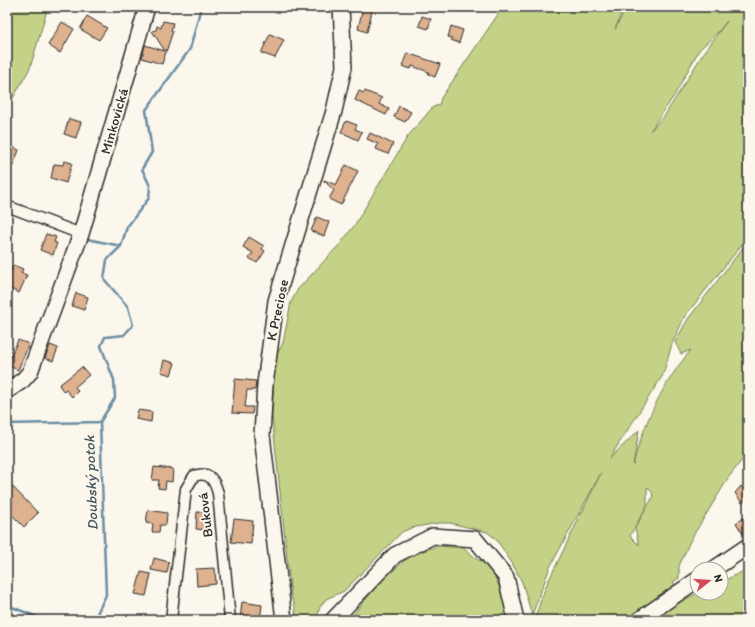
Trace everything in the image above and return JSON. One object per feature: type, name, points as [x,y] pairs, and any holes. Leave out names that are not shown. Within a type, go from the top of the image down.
[{"type":"street","name":"Minkovická","points":[[7,392],[23,380],[32,368],[81,234],[147,7]]},
{"type":"street","name":"K Preciose","points":[[284,620],[262,435],[265,384],[276,301],[334,111],[344,67],[341,7]]},
{"type":"street","points":[[7,206],[81,234]]},
{"type":"street","name":"Buková","points":[[171,620],[186,489],[194,476],[202,474],[208,475],[215,482],[218,493],[230,620]]},
{"type":"street","points":[[333,620],[395,555],[433,536],[476,539],[506,577],[516,620]]},
{"type":"street","points":[[726,561],[748,546]]},
{"type":"street","points":[[639,620],[689,586]]},
{"type":"green space","points":[[14,7],[48,7],[30,68],[8,107],[7,21]]},
{"type":"green space","points":[[503,7],[624,7],[615,29],[627,7],[748,7],[748,237],[685,316],[672,344],[663,375],[609,459],[639,430],[633,465],[649,418],[663,390],[691,350],[681,354],[675,342],[688,319],[748,241],[748,452],[729,477],[691,539],[679,566],[679,578],[673,582],[680,590],[631,620],[534,620],[546,586],[601,473],[550,567],[532,615],[522,582],[512,563],[496,539],[487,532],[450,523],[438,523],[411,528],[402,532],[344,591],[326,599],[320,607],[316,620],[296,620],[295,607],[291,596],[272,415],[275,358],[283,343],[291,302],[298,289],[340,244],[354,226],[408,136],[433,107],[439,105],[441,98]],"holes":[[[727,21],[701,57],[665,115],[650,131],[674,96],[699,50]],[[647,487],[652,492],[653,497],[635,528],[639,545],[630,536],[647,505]]]},
{"type":"green space","points":[[438,546],[464,548],[477,559],[490,566],[503,595],[509,620],[349,620],[379,583],[411,555]]},
{"type":"green space","points":[[748,569],[748,620],[654,620],[674,605],[689,598],[689,601],[729,601],[729,578]]},
{"type":"building","points":[[363,7],[373,7],[367,32],[358,29]]},
{"type":"building","points":[[87,16],[107,28],[99,40],[80,29]]},
{"type":"building","points":[[422,16],[431,19],[428,29],[419,26]]},
{"type":"building","points":[[163,21],[173,23],[171,31],[173,31],[162,64],[142,58],[145,45],[165,51],[152,31],[156,30],[157,26],[161,28]]},
{"type":"building","points":[[62,22],[74,29],[60,53],[48,45]]},
{"type":"building","points":[[451,26],[463,30],[459,43],[448,37]]},
{"type":"building","points":[[270,34],[284,40],[275,58],[261,53]]},
{"type":"building","points":[[407,53],[440,64],[435,77],[428,74],[429,72],[412,66],[411,69],[402,66]]},
{"type":"building","points":[[359,91],[364,93],[365,91],[382,98],[379,104],[389,109],[386,115],[355,100]]},
{"type":"building","points":[[399,106],[411,112],[405,122],[394,117]]},
{"type":"building","points":[[69,119],[81,122],[76,138],[64,134]]},
{"type":"building","points":[[346,121],[357,125],[355,129],[362,132],[358,140],[341,132]]},
{"type":"building","points":[[370,133],[393,144],[388,154],[376,149],[378,144],[367,139]]},
{"type":"building","points":[[10,146],[19,150],[13,166],[7,164],[7,152]]},
{"type":"building","points":[[64,161],[72,163],[66,183],[51,178],[54,164],[63,165]]},
{"type":"building","points":[[346,165],[358,171],[341,205],[329,199],[334,190],[324,180],[336,185]]},
{"type":"building","points":[[317,217],[329,222],[324,236],[311,231]]},
{"type":"building","points":[[46,234],[56,237],[54,242],[57,243],[53,255],[40,250]]},
{"type":"building","points":[[249,237],[264,246],[262,249],[265,251],[257,263],[249,258],[253,253],[243,247]]},
{"type":"building","points":[[13,265],[23,269],[21,273],[27,275],[19,293],[7,287],[7,280]]},
{"type":"building","points":[[76,293],[88,297],[84,310],[72,306]]},
{"type":"building","points":[[18,340],[29,344],[18,370],[7,365]]},
{"type":"building","points":[[50,345],[58,348],[53,361],[45,358]]},
{"type":"building","points":[[164,360],[175,363],[171,375],[161,372]]},
{"type":"building","points":[[82,367],[89,375],[75,387],[78,391],[72,397],[66,390],[64,392],[59,385]]},
{"type":"building","points":[[235,379],[256,381],[255,390],[247,390],[245,407],[253,407],[252,414],[232,413]]},
{"type":"building","points":[[138,410],[152,412],[151,422],[136,419]]},
{"type":"building","points":[[154,467],[173,469],[172,482],[166,481],[165,489],[158,488],[159,480],[152,480]]},
{"type":"building","points":[[7,481],[38,513],[24,527],[7,510]]},
{"type":"building","points":[[741,486],[748,496],[748,498],[742,503],[735,493]]},
{"type":"building","points":[[148,510],[167,513],[166,525],[160,525],[159,532],[152,532],[153,524],[146,523]]},
{"type":"building","points":[[197,512],[208,513],[206,530],[196,529]]},
{"type":"building","points":[[748,515],[748,531],[743,534],[736,523]]},
{"type":"building","points":[[234,519],[253,521],[251,544],[231,542]]},
{"type":"building","points":[[154,558],[169,562],[167,573],[151,570]]},
{"type":"building","points":[[215,568],[216,584],[197,586],[196,569]]},
{"type":"building","points":[[141,572],[151,574],[146,596],[135,594]]},
{"type":"building","points":[[242,602],[262,605],[260,620],[240,620]]},
{"type":"waterway","name":"Doubský potok","points":[[94,620],[106,595],[100,422],[115,398],[114,380],[101,346],[105,337],[124,335],[133,325],[128,307],[104,279],[107,260],[121,246],[127,227],[149,198],[150,186],[142,169],[152,152],[146,110],[190,49],[201,7]]},
{"type":"waterway","points":[[87,239],[121,246]]},
{"type":"waterway","points":[[7,424],[100,422]]},
{"type":"waterway","points":[[7,605],[37,617],[65,620]]}]
